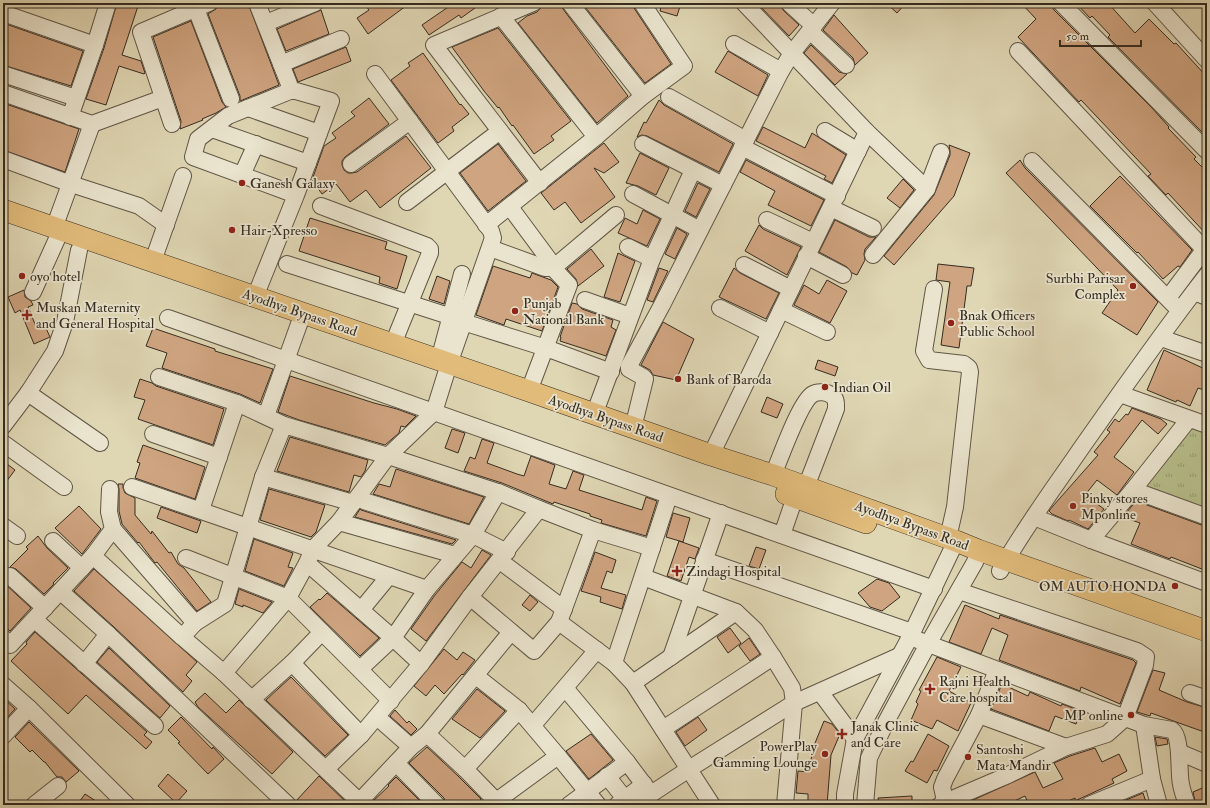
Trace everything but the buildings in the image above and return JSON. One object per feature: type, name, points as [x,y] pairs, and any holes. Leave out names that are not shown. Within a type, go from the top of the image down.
[{"type":"main road","name":"Ayodhya Bypass Road","points":[[3,210],[58,234],[79,250],[444,367],[952,544],[977,556],[1207,645]]},
{"type":"main road","name":"Ayodhya Bypass Road","points":[[3,224],[58,234],[153,261],[255,297],[300,320],[393,344],[444,367],[530,391],[594,415],[773,475],[809,495]]},
{"type":"main road","name":"Ayodhya Bypass Road","points":[[1003,566],[1207,631]]},
{"type":"street","points":[[70,117],[96,45],[108,3]]},
{"type":"street","points":[[257,3],[289,84]]},
{"type":"street","points":[[266,23],[315,3]]},
{"type":"street","points":[[533,3],[434,45],[540,183]]},
{"type":"street","points":[[570,3],[643,96]]},
{"type":"street","points":[[486,225],[596,137],[643,96],[684,66],[642,3]]},
{"type":"street","points":[[744,3],[867,132],[927,189]]},
{"type":"street","points":[[789,3],[846,65]]},
{"type":"street","points":[[633,428],[645,379],[629,369],[629,366],[662,305],[781,71],[792,53],[832,3]]},
{"type":"street","points":[[1061,3],[1207,152]]},
{"type":"street","points":[[1155,3],[1207,60]]},
{"type":"street","points":[[172,124],[141,32],[173,10],[202,6],[231,99]]},
{"type":"street","points":[[3,14],[96,45]]},
{"type":"street","points":[[501,16],[596,137]]},
{"type":"street","points":[[281,64],[340,39]]},
{"type":"street","points":[[734,44],[781,71]]},
{"type":"street","points":[[1018,50],[1206,248],[1168,298]]},
{"type":"street","points":[[3,74],[76,98]]},
{"type":"street","points":[[224,673],[288,598],[310,556],[339,522],[359,502],[388,456],[434,412],[444,367],[458,319],[490,248],[493,238],[491,231],[375,74]]},
{"type":"street","points":[[255,297],[296,195],[331,101],[296,91],[290,91],[228,116],[198,139],[193,157],[296,195]]},
{"type":"street","points":[[3,93],[92,124],[163,98]]},
{"type":"street","points":[[669,97],[744,143],[873,228]]},
{"type":"street","points":[[248,108],[319,132]]},
{"type":"street","points":[[351,164],[410,120]]},
{"type":"street","points":[[33,292],[58,234],[71,184],[92,124]]},
{"type":"street","points":[[212,129],[308,163]]},
{"type":"street","points":[[407,202],[500,131]]},
{"type":"street","points":[[824,131],[858,151]]},
{"type":"street","points":[[711,455],[867,132]]},
{"type":"street","points":[[242,175],[256,144]]},
{"type":"street","points":[[643,144],[723,185]]},
{"type":"street","points":[[873,255],[927,189],[941,152]]},
{"type":"street","points":[[3,159],[71,184],[139,206],[166,225]]},
{"type":"street","points":[[1032,161],[1179,310]]},
{"type":"street","points":[[594,415],[652,259],[693,170]]},
{"type":"street","points":[[153,261],[183,176]]},
{"type":"street","points":[[633,194],[700,230]]},
{"type":"street","points":[[321,206],[427,246],[430,249],[430,253],[393,344]]},
{"type":"street","points":[[510,207],[554,268],[569,285],[530,391]]},
{"type":"street","points":[[490,248],[544,268],[554,268],[616,215]]},
{"type":"street","points":[[767,220],[813,242]]},
{"type":"street","points":[[628,247],[652,259]]},
{"type":"street","points":[[3,426],[28,393],[55,351],[65,322],[79,250]]},
{"type":"street","points":[[806,256],[843,275]]},
{"type":"street","points":[[287,264],[546,348],[611,372]]},
{"type":"street","points":[[744,265],[791,289]]},
{"type":"street","points":[[458,319],[462,274]]},
{"type":"street","points":[[1003,566],[1034,517],[1161,338],[1179,310],[1200,295],[1207,275]]},
{"type":"street","points":[[845,805],[844,794],[855,739],[934,589],[952,544],[970,372],[969,368],[964,364],[929,360],[924,351],[934,288]]},
{"type":"street","points":[[585,300],[630,316]]},
{"type":"street","points":[[720,308],[770,333]]},
{"type":"street","points":[[781,310],[827,332]]},
{"type":"street","points":[[168,318],[934,589]]},
{"type":"street","points":[[266,416],[300,320]]},
{"type":"street","points":[[1161,338],[1207,354]]},
{"type":"street","points":[[159,377],[237,403],[284,425],[388,456],[498,492],[593,530],[652,548]]},
{"type":"street","points":[[773,475],[804,404],[813,393],[819,392],[829,394],[836,402],[836,409],[809,495],[782,535]]},
{"type":"street","points":[[28,393],[100,443]]},
{"type":"street","points":[[1120,394],[1207,425]]},
{"type":"street","points":[[200,510],[237,403]]},
{"type":"street","points":[[1091,540],[1189,419]]},
{"type":"street","points":[[182,637],[195,623],[225,604],[263,477],[284,425]]},
{"type":"street","points":[[153,434],[219,457]]},
{"type":"street","points":[[3,444],[64,488]]},
{"type":"street","points":[[263,477],[359,502],[473,535],[503,556],[561,615],[597,650],[614,663],[633,683],[663,729],[687,770],[712,805]]},
{"type":"street","points":[[132,487],[248,527],[310,556],[389,576],[427,589]]},
{"type":"street","points":[[110,489],[109,512],[113,529],[195,623]]},
{"type":"street","points":[[1133,490],[1207,517]]},
{"type":"street","points":[[360,669],[393,638],[427,589],[473,535],[498,492]]},
{"type":"street","points":[[614,663],[669,496]]},
{"type":"street","points":[[326,769],[361,735],[391,701],[539,509]]},
{"type":"street","points":[[671,657],[721,513]]},
{"type":"street","points":[[1034,517],[1207,583]]},
{"type":"street","points":[[339,522],[455,555]]},
{"type":"street","points":[[3,526],[16,536]]},
{"type":"street","points":[[3,638],[10,645],[93,556],[113,529]]},
{"type":"street","points":[[470,597],[534,651],[561,615],[593,530]]},
{"type":"street","points":[[53,542],[82,568]]},
{"type":"street","points":[[93,556],[224,673],[361,803],[411,747],[427,734],[511,632]]},
{"type":"street","points":[[310,556],[361,610],[421,664]]},
{"type":"street","points":[[865,805],[869,758],[886,722],[977,556]]},
{"type":"street","points":[[186,558],[288,598],[391,701]]},
{"type":"street","points":[[704,560],[911,634],[928,644],[1144,725],[1172,730],[1175,732],[1179,752],[1180,784],[1187,805]]},
{"type":"street","points":[[10,576],[40,614],[84,664],[155,726]]},
{"type":"street","points":[[361,610],[389,576]]},
{"type":"street","points":[[643,577],[736,612],[755,630],[792,688],[794,703],[785,805]]},
{"type":"street","points":[[959,591],[1138,651],[1146,657],[1145,665],[1125,718],[1107,734],[1066,747],[943,804],[942,787],[945,779],[979,715],[997,670]]},
{"type":"street","points":[[61,592],[108,634],[288,805]]},
{"type":"street","points":[[633,683],[736,612]]},
{"type":"street","points":[[251,700],[292,663],[322,632]]},
{"type":"street","points":[[84,664],[108,634]]},
{"type":"street","points":[[533,725],[597,650]]},
{"type":"street","points":[[607,776],[627,803],[650,794],[794,703],[899,656]]},
{"type":"street","points":[[663,729],[773,658]]},
{"type":"street","points":[[292,663],[361,735]]},
{"type":"street","points":[[476,676],[518,710],[533,725],[598,805]]},
{"type":"street","points":[[3,685],[29,708],[127,805]]},
{"type":"street","points":[[565,688],[627,762],[650,794]]},
{"type":"street","points":[[820,692],[855,739]]},
{"type":"street","points":[[1190,693],[1207,699]]},
{"type":"street","points":[[3,736],[29,708]]},
{"type":"street","points":[[466,769],[518,710]]},
{"type":"street","points":[[979,715],[1066,747]]},
{"type":"street","points":[[377,716],[411,747]]},
{"type":"street","points":[[1144,725],[1155,792]]},
{"type":"street","points":[[427,734],[466,769],[496,804],[558,756]]},
{"type":"street","points":[[1179,752],[1207,764]]},
{"type":"street","points":[[569,805],[627,762]]},
{"type":"street","points":[[396,763],[437,805]]},
{"type":"street","points":[[1093,804],[1155,792],[1180,784]]},
{"type":"street","points":[[34,805],[58,786]]},
{"type":"green space","points":[[1188,419],[1207,426],[1207,515],[1134,490]]},
{"type":"place","name":"Ganesh Galaxy","points":[[242,183]]},
{"type":"place","name":"Hair-Xpresso","points":[[232,230]]},
{"type":"place","name":"oyo hotel","points":[[22,276]]},
{"type":"place","name":"Surbhi Parisar Complex","points":[[1133,286]]},
{"type":"place","name":"Punjab National Bank","points":[[515,311]]},
{"type":"place","name":"Muskan Maternity and General Hospital","points":[[27,315]]},
{"type":"place","name":"Bnak Officers Public School","points":[[951,323]]},
{"type":"place","name":"Bank of Baroda","points":[[678,379]]},
{"type":"place","name":"Indian Oil","points":[[825,387]]},
{"type":"place","name":"Pinky stores Mponline","points":[[1073,506]]},
{"type":"place","name":"Zindagi Hospital","points":[[677,571]]},
{"type":"place","name":"OM AUTO HONDA","points":[[1175,586]]},
{"type":"place","name":"Rajni Health Care hospital","points":[[930,689]]},
{"type":"place","name":"MP online","points":[[1131,715]]},
{"type":"place","name":"Janak Clinic and Care","points":[[842,734]]},
{"type":"place","name":"PowerPlay Gamming Lounge","points":[[825,754]]},
{"type":"place","name":"Santoshi Mata Mandir","points":[[968,757]]}]
